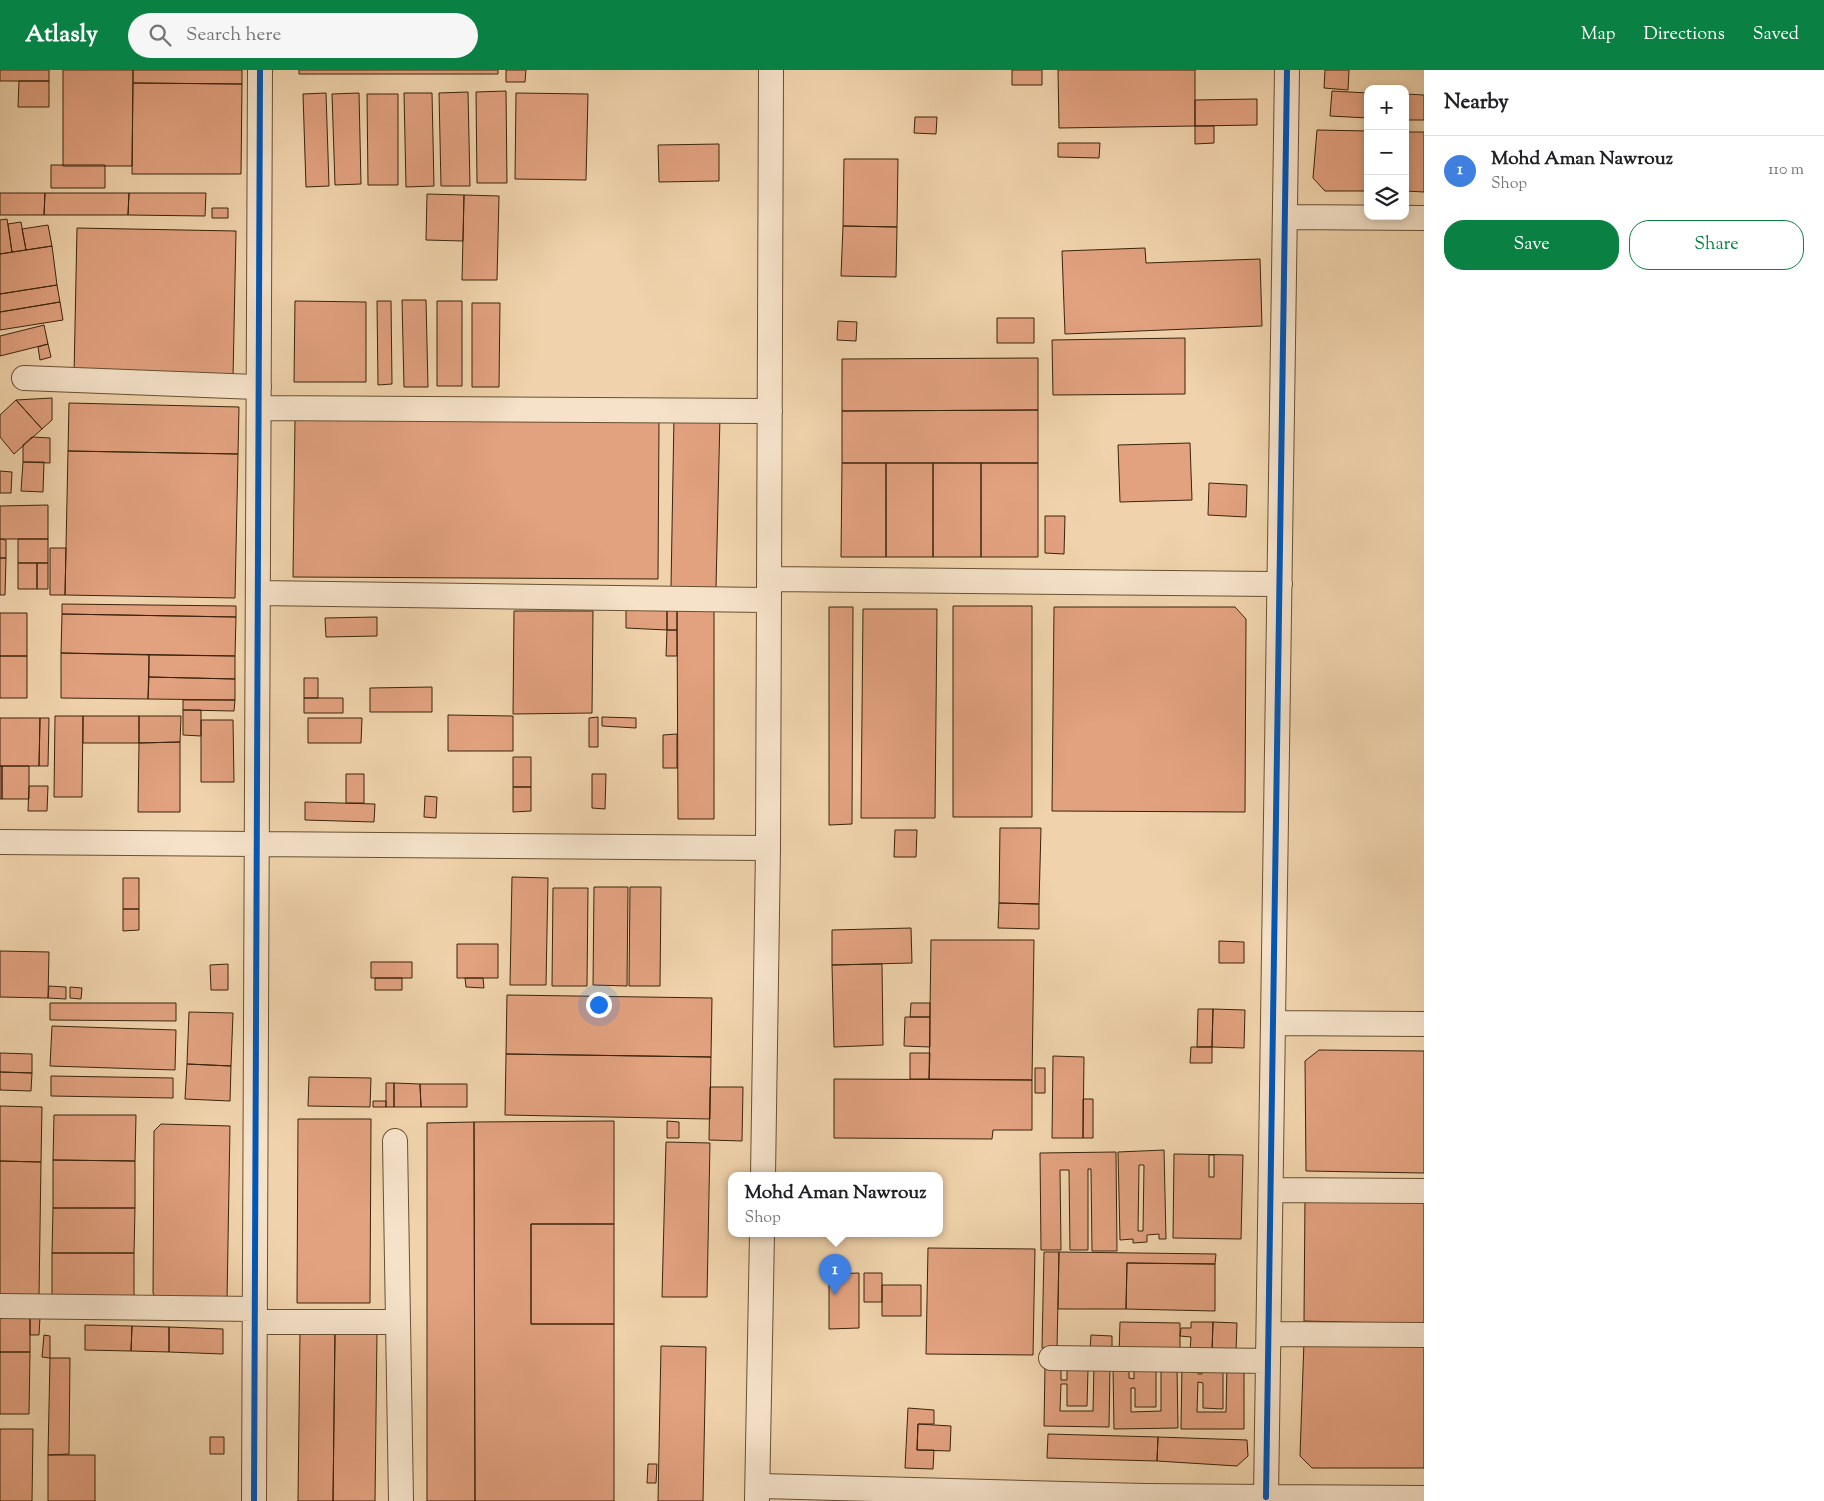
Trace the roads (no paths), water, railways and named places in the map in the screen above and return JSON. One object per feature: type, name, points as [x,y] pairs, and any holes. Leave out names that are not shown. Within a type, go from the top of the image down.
[{"type":"street","points":[[254,1501],[260,70]]},
{"type":"street","points":[[762,1172],[768,848],[772,70]]},
{"type":"street","points":[[1266,1497],[1287,70]]},
{"type":"street","points":[[1285,217],[1424,218]]},
{"type":"street","points":[[24,378],[259,397],[770,411]]},
{"type":"street","points":[[258,593],[1280,584]]},
{"type":"street","points":[[0,842],[768,848]]},
{"type":"street","points":[[1273,1023],[1424,1024]]},
{"type":"street","points":[[395,1141],[400,1501]]},
{"type":"street","points":[[1271,1190],[1424,1191]]},
{"type":"street","points":[[762,1237],[758,1494],[1145,1499],[1266,1497],[1424,1498]]},
{"type":"street","points":[[0,1306],[398,1322]]},
{"type":"street","points":[[1269,1334],[1424,1335]]},
{"type":"street","points":[[1050,1358],[1268,1362]]},
{"type":"place","name":"Mohd Aman Nawrouz","points":[[835,1295]]}]
